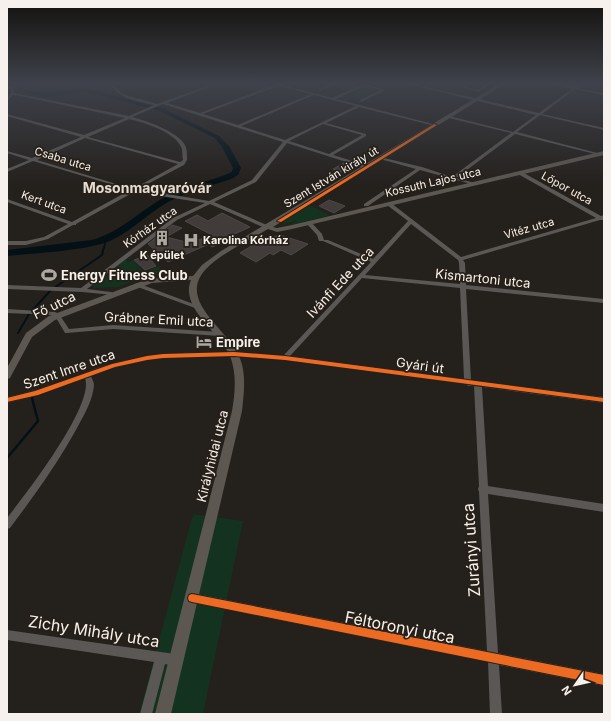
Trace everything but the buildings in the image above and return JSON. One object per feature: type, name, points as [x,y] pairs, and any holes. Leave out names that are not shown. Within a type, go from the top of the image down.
[{"type":"main road","name":"Szent István király út","points":[[244,241],[449,118]]},
{"type":"main road","name":"Kossuth Lajos utca","points":[[267,228],[292,228],[602,153]]},
{"type":"main road","points":[[279,220],[282,225],[292,228]]},
{"type":"main road","points":[[194,278],[207,264],[244,241],[283,229]]},
{"type":"main road","name":"Fő utca","points":[[7,376],[29,335],[43,323],[58,315],[137,285],[157,280],[194,278]]},
{"type":"main road","name":"Királyhidai utca","points":[[164,714],[175,660],[192,598],[238,411],[240,376],[234,354],[220,334],[197,307],[192,294],[194,278]]},
{"type":"street","points":[[17,118],[182,164]]},
{"type":"street","points":[[7,171],[129,118]]},
{"type":"street","points":[[7,243],[26,243],[46,238],[182,164],[185,160],[186,150],[177,139],[155,126],[132,118]]},
{"type":"street","points":[[213,118],[366,167]]},
{"type":"street","points":[[239,126],[259,118]]},
{"type":"street","points":[[286,141],[333,118]]},
{"type":"street","points":[[405,118],[435,125]]},
{"type":"street","points":[[453,118],[602,153]]},
{"type":"street","points":[[453,178],[535,118]]},
{"type":"street","points":[[556,118],[604,129]]},
{"type":"street","points":[[322,123],[365,135],[330,155]]},
{"type":"street","name":"Kórház utca","points":[[82,290],[174,219],[260,176],[286,141]]},
{"type":"street","name":"Csaba utca","points":[[7,152],[133,190],[209,202],[267,228]]},
{"type":"street","points":[[382,158],[473,184]]},
{"type":"street","points":[[366,205],[420,168]]},
{"type":"street","name":"Lőpor utca","points":[[520,173],[603,218]]},
{"type":"street","name":"Kert utca","points":[[7,200],[74,224]]},
{"type":"street","points":[[389,204],[460,259]]},
{"type":"street","name":"Vitéz utca","points":[[460,259],[603,218]]},
{"type":"street","name":"Ivánfi Ede utca","points":[[286,358],[411,221]]},
{"type":"street","points":[[309,223],[323,240],[374,261]]},
{"type":"street","name":"Zurányi utca","points":[[460,259],[462,263],[482,489],[496,714]]},
{"type":"street","name":"Kismartoni utca","points":[[360,276],[604,301]]},
{"type":"street","points":[[137,285],[197,307]]},
{"type":"street","points":[[7,286],[82,290],[111,294]]},
{"type":"street","points":[[7,311],[31,311],[53,313],[58,315]]},
{"type":"street","name":"Grábner Emil utca","points":[[58,315],[67,331],[114,327],[220,334]]},
{"type":"street","name":"Gyári út","points":[[234,354],[286,358],[604,400]]},
{"type":"street","name":"Szent Imre utca","points":[[7,400],[28,396],[114,365],[147,358],[163,356],[234,354]]},
{"type":"street","points":[[7,525],[34,489],[80,415],[88,394],[90,383],[87,375]]},
{"type":"street","points":[[482,489],[604,508]]},
{"type":"street","name":"Féltoronyi utca","points":[[192,598],[604,680]]},
{"type":"street","name":"Zichy Mihály utca","points":[[7,635],[175,660]]},
{"type":"street","points":[[146,714],[160,658]]},
{"type":"green space","points":[[309,205],[330,215],[292,225],[291,224],[297,221],[283,224],[284,221]]},
{"type":"green space","points":[[125,259],[128,262],[133,260],[144,272],[159,266],[163,271],[118,287],[94,288],[93,286],[97,280],[101,280],[119,266],[117,265]]},
{"type":"green space","points":[[193,514],[243,521],[203,714],[139,714]]},
{"type":"waterway","points":[[7,253],[93,243],[106,239],[129,227],[145,213],[173,196],[228,177],[235,173],[237,168],[225,146],[217,137],[178,118]]},
{"type":"waterway","points":[[104,248],[106,239]]},
{"type":"waterway","points":[[54,288],[102,255],[104,247]]},
{"type":"waterway","points":[[18,333],[29,314],[51,290]]},
{"type":"waterway","points":[[7,458],[38,421],[32,398]]},
{"type":"cycle path","points":[[279,221],[435,125]]},
{"type":"cycle path","points":[[7,400],[36,393],[114,365],[147,358],[163,356],[234,354],[285,358],[604,400]]},
{"type":"cycle path","points":[[192,598],[604,680]]},
{"type":"place","name":"K épület","points":[[162,238]]},
{"type":"place","name":"Karolina Kórház","points":[[191,240]]},
{"type":"place","name":"Energy Fitness Club","points":[[49,275]]},
{"type":"place","name":"Empire","points":[[204,342]]},
{"type":"district","name":"Mosonmagyaróvár","points":[[147,187]]}]
